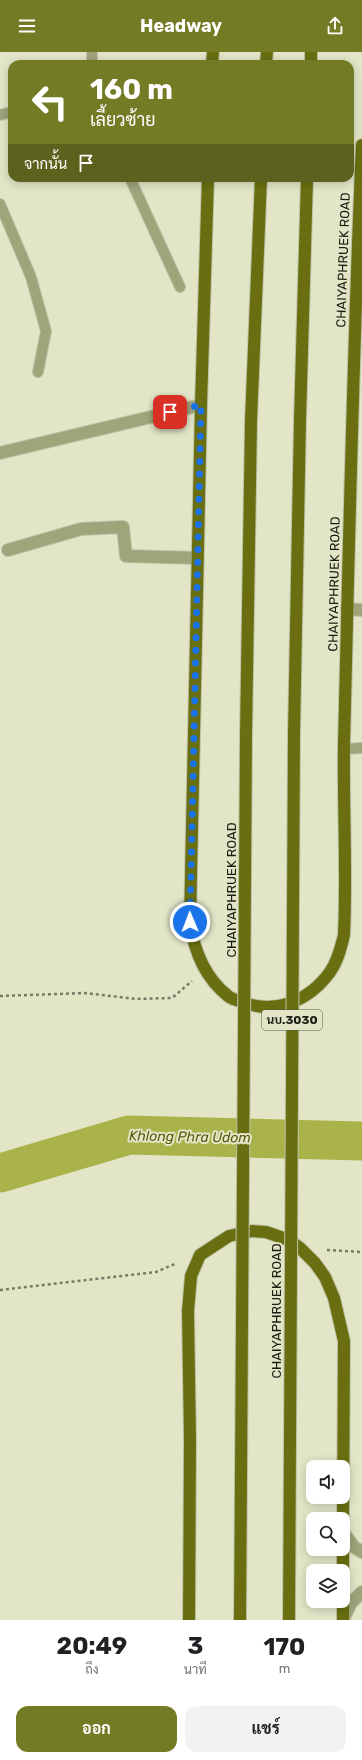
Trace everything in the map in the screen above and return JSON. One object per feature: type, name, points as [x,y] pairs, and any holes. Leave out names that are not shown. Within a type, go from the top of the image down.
[{"type":"main road","name":"CHAIYAPHRUEK ROAD","points":[[208,182],[201,405],[190,922],[192,940],[205,971],[228,997],[255,1007],[271,1008],[294,1002],[313,989],[330,972],[339,955],[344,935],[344,749],[347,609],[362,145]]},
{"type":"main road","name":"CHAIYAPHRUEK ROAD","points":[[240,1620],[246,743],[251,420],[261,182]]},
{"type":"main road","name":"CHAIYAPHRUEK ROAD","points":[[289,1620],[294,773],[300,420],[308,182]]},
{"type":"main road","points":[[189,1620],[190,1440],[188,1311],[190,1276],[200,1255],[229,1236],[252,1231],[266,1232],[289,1240],[300,1248],[325,1277],[334,1298],[344,1341],[343,1512]]},
{"type":"main road","points":[[343,1608],[343,1620]]},
{"type":"street","points":[[0,453],[201,405]]},
{"type":"street","points":[[8,550],[81,529],[123,527],[126,556],[198,558]]},
{"type":"street","points":[[347,609],[362,610]]},
{"type":"street","points":[[350,1542],[354,1547],[362,1552]]},
{"type":"street","points":[[343,1620],[351,1603],[362,1592]]},
{"type":"lane","points":[[132,182],[180,287]]},
{"type":"lane","points":[[0,204],[31,277],[46,331],[38,372]]},
{"type":"lane","points":[[344,749],[362,748]]},
{"type":"path","points":[[0,996],[85,993],[136,999],[172,998],[205,971]]},
{"type":"path","points":[[300,1248],[362,1252]]},
{"type":"path","points":[[0,1290],[156,1272],[200,1255]]},
{"type":"waterway","name":"Khlong Phra Udom","points":[[0,1173],[129,1135],[362,1141]]},
{"type":"route","points":[[170,412],[201,405],[189,899],[190,922]]}]
